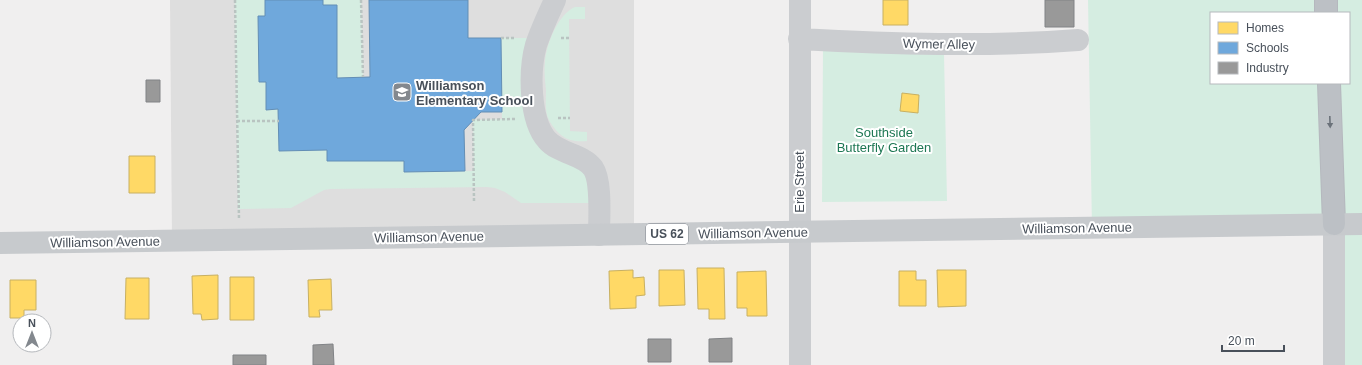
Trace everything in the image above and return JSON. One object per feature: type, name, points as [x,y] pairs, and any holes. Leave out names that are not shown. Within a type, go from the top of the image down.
[{"type":"highway","points":[[1326,0],[1326,12]]},
{"type":"highway","points":[[1329,84],[1334,224]]},
{"type":"main road","name":"Williamson Avenue","points":[[0,243],[1362,224]]},
{"type":"street","points":[[555,0],[536,45],[533,65],[534,108],[536,119],[547,141],[560,151],[581,159],[593,168],[598,181],[599,235]]},
{"type":"street","name":"Erie Street","points":[[800,0],[800,365]]},
{"type":"street","name":"Wymer Alley","points":[[799,39],[938,45],[1078,40]]},
{"type":"street","points":[[1334,224],[1334,365]]},
{"type":"path","points":[[235,0],[239,240]]},
{"type":"path","points":[[361,0],[363,78]]},
{"type":"path","points":[[474,201],[473,120],[570,118]]},
{"type":"path","points":[[237,121],[279,121]]},
{"type":"shaded area","name":"Williamson Elementary School","points":[[170,0],[634,0],[634,234],[172,241]]},
{"type":"green space","points":[[235,0],[265,0],[265,16],[258,17],[259,81],[266,82],[266,109],[278,109],[327,150],[327,161],[404,161],[404,172],[474,171],[473,120],[502,119],[501,38],[540,38],[536,119],[581,159],[599,203],[521,203],[505,192],[487,187],[330,189],[324,190],[291,208],[238,209]]},
{"type":"green space","points":[[323,0],[361,0],[363,77],[337,78],[337,5],[323,5]]},
{"type":"green space","points":[[1088,0],[1362,0],[1362,365],[1334,365],[1334,225],[1092,228]]},
{"type":"green space","points":[[575,7],[585,7],[585,19],[569,19],[570,131],[587,132],[587,141],[570,140],[561,135],[551,123],[546,109],[545,69],[546,55],[550,39],[563,16]]},
{"type":"green space","name":"Southside Butterfly Garden","points":[[823,47],[944,54],[947,201],[822,202]]},
{"type":"building: Homes","points":[[883,0],[908,0],[908,25],[883,25]]},
{"type":"building: Homes","points":[[902,93],[919,95],[918,113],[900,111]]},
{"type":"building: Homes","points":[[129,156],[155,156],[155,193],[129,193]]},
{"type":"building: Homes","points":[[697,268],[724,268],[725,319],[709,319],[709,309],[698,309]]},
{"type":"building: Homes","points":[[633,270],[633,278],[644,277],[645,295],[636,296],[636,308],[610,309],[609,271]]},
{"type":"building: Homes","points":[[659,270],[684,270],[685,305],[659,306]]},
{"type":"building: Homes","points":[[937,270],[966,270],[966,306],[938,307]]},
{"type":"building: Homes","points":[[766,271],[767,316],[747,316],[747,308],[737,308],[737,272]]},
{"type":"building: Homes","points":[[899,271],[916,271],[916,280],[926,280],[926,306],[899,306]]},
{"type":"building: Homes","points":[[218,275],[218,319],[202,320],[201,314],[193,314],[192,276]]},
{"type":"building: Homes","points":[[230,277],[254,277],[254,320],[230,320]]},
{"type":"building: Homes","points":[[126,278],[149,278],[149,319],[125,319]]},
{"type":"building: Homes","points":[[331,279],[332,310],[319,310],[320,317],[309,317],[308,280]]},
{"type":"building: Homes","points":[[10,280],[36,280],[36,310],[24,310],[24,313],[12,313],[12,318],[10,318]]},
{"type":"building: Schools","points":[[265,0],[323,0],[323,5],[337,5],[337,78],[370,77],[369,0],[468,0],[468,38],[501,38],[502,112],[481,112],[464,130],[465,171],[404,172],[404,161],[327,161],[327,150],[279,151],[278,109],[266,110],[266,82],[259,82],[258,16],[265,16]]},
{"type":"building: Industry","points":[[1045,0],[1074,0],[1074,27],[1045,27]]},
{"type":"building: Industry","points":[[146,80],[160,80],[160,102],[146,102]]},
{"type":"building: Industry","points":[[732,338],[732,362],[709,362],[709,339]]},
{"type":"building: Industry","points":[[648,339],[671,339],[671,362],[648,362]]},
{"type":"building: Industry","points":[[333,344],[334,365],[313,365],[313,345]]},
{"type":"building: Industry","points":[[233,355],[266,355],[266,365],[233,365]]},
{"type":"place","name":"Williamson Elementary School","points":[[402,92]]}]
